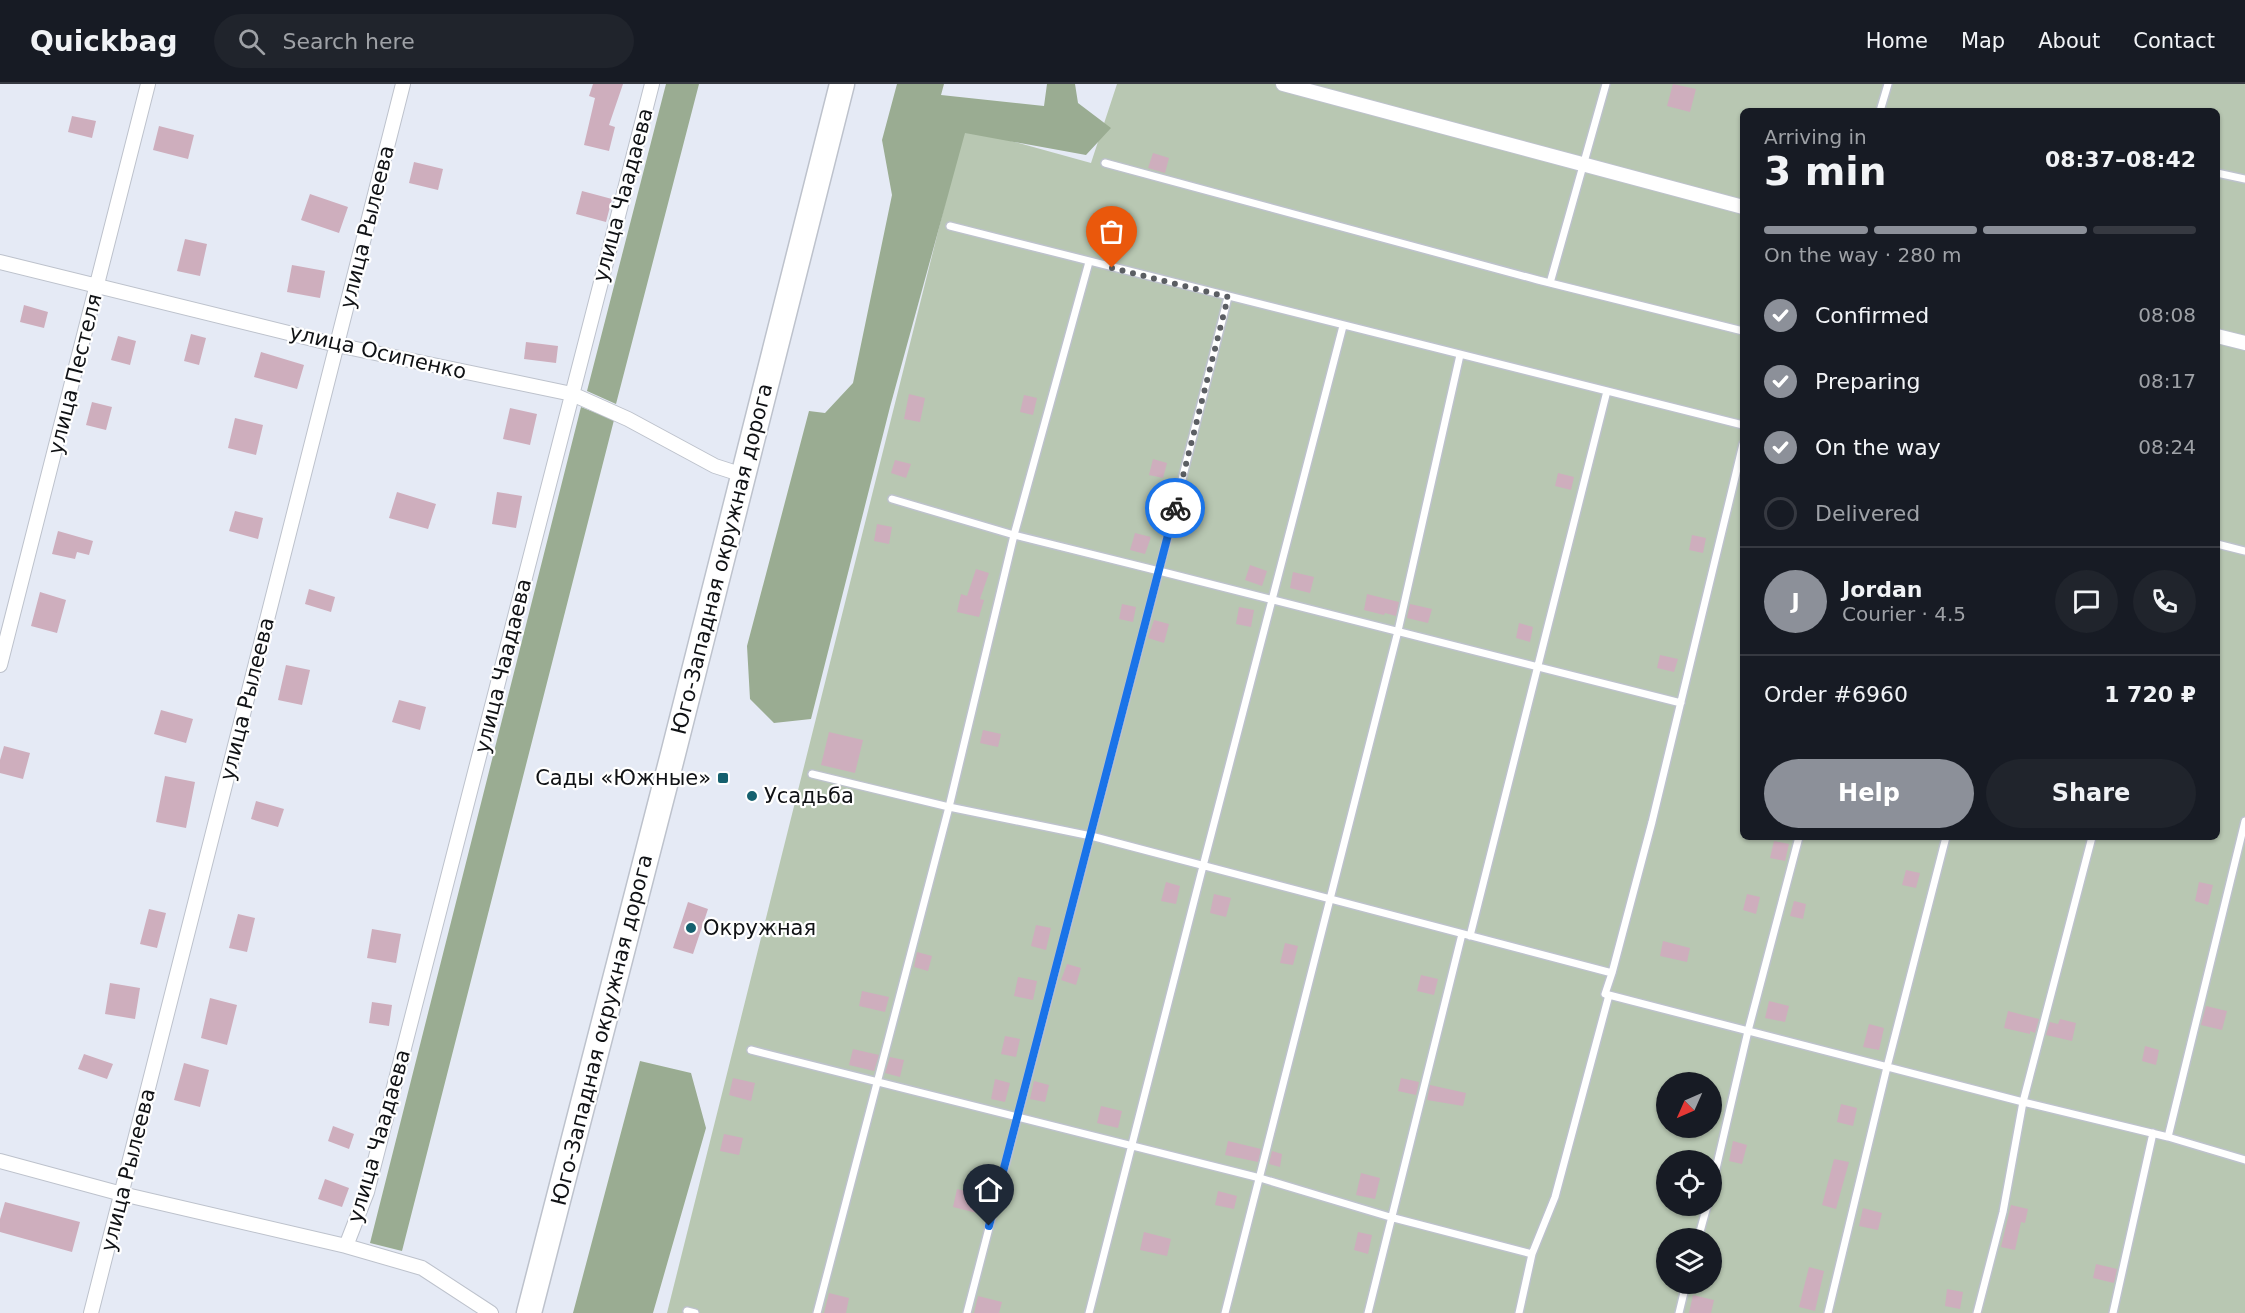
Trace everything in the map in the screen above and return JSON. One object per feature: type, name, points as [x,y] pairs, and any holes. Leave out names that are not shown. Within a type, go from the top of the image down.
[{"type":"highway","name":"Юго-Западная окружная дорога","points":[[529,1313],[842,84]]},
{"type":"street","name":"улица Пестеля","points":[[0,664],[148,84]]},
{"type":"street","name":"улица Рылеева","points":[[91,1313],[403,84]]},
{"type":"street","name":"улица Чаадаева","points":[[346,1246],[367,1192],[652,84]]},
{"type":"street","points":[[1283,84],[1740,206]]},
{"type":"street","name":"улица Осипенко","points":[[0,262],[337,345],[572,394],[628,419],[715,466],[743,475]]},
{"type":"street","points":[[2220,337],[2245,343]]},
{"type":"street","points":[[0,1161],[122,1194],[346,1246],[422,1268],[491,1313]]},
{"type":"lane","points":[[1550,283],[1606,84]]},
{"type":"lane","points":[[1881,108],[1887,84]]},
{"type":"lane","points":[[1105,163],[1550,283],[1740,330]]},
{"type":"lane","points":[[2220,174],[2245,179]]},
{"type":"lane","points":[[950,226],[1740,424]]},
{"type":"lane","points":[[817,1313],[949,807],[1014,535],[1089,262]]},
{"type":"lane","points":[[967,1313],[1160,571],[1228,297]]},
{"type":"lane","points":[[1089,1313],[1343,326]]},
{"type":"lane","points":[[1225,1313],[1398,632],[1460,355]]},
{"type":"lane","points":[[1470,936],[1607,391]]},
{"type":"lane","points":[[1740,457],[1652,822],[1605,994],[2153,1133],[2245,1160]]},
{"type":"lane","points":[[892,499],[1014,535],[1681,703]]},
{"type":"lane","points":[[2220,545],[2245,551]]},
{"type":"lane","points":[[812,774],[949,807],[1091,836],[1612,973]]},
{"type":"lane","points":[[2168,1137],[2245,821]]},
{"type":"lane","points":[[1720,1150],[1748,1031],[1798,840]]},
{"type":"lane","points":[[1828,1313],[1887,1067],[1945,840]]},
{"type":"lane","points":[[1977,1313],[2003,1212],[2024,1102],[2091,840]]},
{"type":"lane","points":[[1368,1313],[1462,934]]},
{"type":"lane","points":[[1519,1313],[1532,1254],[1555,1197],[1609,995]]},
{"type":"lane","points":[[751,1050],[1260,1178],[1390,1217],[1532,1254]]},
{"type":"lane","points":[[2113,1313],[2153,1133]]},
{"type":"lane","points":[[1679,1313],[1684,1294]]},
{"type":"lane","points":[[687,1311],[695,1313]]},
{"type":"green space","points":[[666,84],[699,84],[616,404],[587,391]]},
{"type":"green space","points":[[897,84],[944,84],[941,95],[1044,106],[1047,84],[1075,84],[1078,103],[1111,128],[1086,155],[965,133],[890,407],[811,719],[774,723],[750,699],[747,646],[809,411],[825,413],[853,383],[892,195],[882,140]]},
{"type":"green space","points":[[1117,84],[2245,84],[2245,1313],[667,1313],[964,128],[1091,163]]},
{"type":"green space","points":[[581,407],[614,420],[402,1251],[370,1243]]},
{"type":"green space","points":[[640,1061],[691,1073],[706,1128],[653,1313],[573,1313]]},
{"type":"building","points":[[593,84],[623,84],[609,125],[615,127],[609,151],[584,145],[595,98],[589,96]]},
{"type":"building","points":[[1673,84],[1696,89],[1690,112],[1667,106]]},
{"type":"building","points":[[72,116],[96,121],[92,138],[68,132]]},
{"type":"building","points":[[159,126],[194,135],[188,159],[153,150]]},
{"type":"building","points":[[1153,153],[1169,158],[1165,173],[1148,168]]},
{"type":"building","points":[[414,162],[443,169],[438,190],[409,183]]},
{"type":"building","points":[[582,191],[612,199],[606,222],[576,214]]},
{"type":"building","points":[[310,194],[348,207],[339,233],[301,220]]},
{"type":"building","points":[[185,239],[207,244],[200,276],[177,271]]},
{"type":"building","points":[[292,265],[325,271],[320,298],[287,292]]},
{"type":"building","points":[[24,305],[48,312],[44,328],[20,322]]},
{"type":"building","points":[[191,334],[206,338],[199,365],[184,361]]},
{"type":"building","points":[[118,336],[136,341],[130,365],[111,360]]},
{"type":"building","points":[[526,342],[558,346],[556,363],[524,359]]},
{"type":"building","points":[[261,352],[304,365],[297,389],[254,377]]},
{"type":"building","points":[[909,394],[925,398],[920,422],[904,419]]},
{"type":"building","points":[[1024,395],[1037,398],[1033,415],[1020,412]]},
{"type":"building","points":[[92,402],[112,407],[106,430],[86,425]]},
{"type":"building","points":[[510,408],[537,414],[530,445],[503,439]]},
{"type":"building","points":[[235,418],[263,425],[256,455],[228,448]]},
{"type":"building","points":[[1153,459],[1167,463],[1163,478],[1149,475]]},
{"type":"building","points":[[895,460],[911,464],[906,478],[891,473]]},
{"type":"building","points":[[1558,473],[1574,477],[1571,490],[1555,486]]},
{"type":"building","points":[[397,492],[436,504],[428,529],[389,518]]},
{"type":"building","points":[[497,492],[522,496],[516,528],[492,524]]},
{"type":"building","points":[[235,511],[263,518],[258,539],[229,531]]},
{"type":"building","points":[[877,524],[892,527],[889,544],[874,541]]},
{"type":"building","points":[[58,531],[93,541],[89,555],[77,552],[75,559],[52,554]]},
{"type":"building","points":[[1135,533],[1151,537],[1145,554],[1130,550]]},
{"type":"building","points":[[1692,535],[1706,538],[1703,553],[1689,550]]},
{"type":"building","points":[[1250,565],[1267,571],[1262,586],[1245,580]]},
{"type":"building","points":[[976,569],[989,573],[980,599],[984,600],[979,617],[957,612],[961,594],[967,596]]},
{"type":"building","points":[[1293,572],[1314,577],[1310,593],[1290,588]]},
{"type":"building","points":[[309,589],[335,597],[331,612],[305,604]]},
{"type":"building","points":[[40,592],[66,600],[57,633],[31,626]]},
{"type":"building","points":[[1367,594],[1399,602],[1396,616],[1364,610]]},
{"type":"building","points":[[1122,604],[1136,607],[1133,622],[1119,619]]},
{"type":"building","points":[[1410,604],[1432,609],[1428,623],[1407,618]]},
{"type":"building","points":[[1239,607],[1254,610],[1251,627],[1236,624]]},
{"type":"building","points":[[1154,620],[1169,624],[1164,643],[1148,638]]},
{"type":"building","points":[[1519,623],[1533,627],[1530,642],[1516,638]]},
{"type":"building","points":[[1660,655],[1678,659],[1674,672],[1657,668]]},
{"type":"building","points":[[286,665],[310,670],[302,705],[278,700]]},
{"type":"building","points":[[399,700],[426,707],[420,730],[392,722]]},
{"type":"building","points":[[161,710],[193,719],[186,743],[154,734]]},
{"type":"building","points":[[983,730],[1001,734],[998,747],[980,743]]},
{"type":"building","points":[[829,732],[863,740],[855,773],[821,765]]},
{"type":"building","points":[[4,746],[30,753],[23,779],[0,773],[0,760]]},
{"type":"building","points":[[165,776],[195,782],[186,828],[156,822]]},
{"type":"building","points":[[256,801],[284,809],[278,827],[251,819]]},
{"type":"building","points":[[1774,841],[1789,844],[1785,861],[1770,858]]},
{"type":"building","points":[[1906,870],[1920,873],[1916,888],[1902,885]]},
{"type":"building","points":[[1166,882],[1180,886],[1176,904],[1161,901]]},
{"type":"building","points":[[2199,882],[2213,885],[2208,905],[2195,901]]},
{"type":"building","points":[[1214,894],[1231,898],[1226,917],[1210,913]]},
{"type":"building","points":[[1747,894],[1760,897],[1756,914],[1743,910]]},
{"type":"building","points":[[1794,901],[1806,904],[1803,919],[1790,916]]},
{"type":"building","name":"Окружная","points":[[688,902],[708,909],[693,954],[673,948]]},
{"type":"building","points":[[149,909],[166,913],[157,948],[140,944]]},
{"type":"building","points":[[238,914],[255,918],[247,952],[229,948]]},
{"type":"building","points":[[1036,925],[1051,928],[1046,950],[1031,946]]},
{"type":"building","points":[[372,929],[401,934],[396,963],[367,958]]},
{"type":"building","points":[[1663,941],[1690,948],[1687,962],[1660,956]]},
{"type":"building","points":[[1285,943],[1298,946],[1293,965],[1280,963]]},
{"type":"building","points":[[917,952],[932,956],[928,971],[914,967]]},
{"type":"building","points":[[1067,964],[1081,968],[1076,985],[1061,980]]},
{"type":"building","points":[[1421,975],[1438,979],[1434,995],[1417,991]]},
{"type":"building","points":[[1018,977],[1037,981],[1033,1000],[1014,996]]},
{"type":"building","points":[[110,983],[140,988],[135,1019],[105,1014]]},
{"type":"building","points":[[862,991],[889,997],[885,1012],[859,1006]]},
{"type":"building","points":[[210,998],[237,1005],[227,1045],[201,1038]]},
{"type":"building","points":[[1769,1001],[1789,1006],[1785,1022],[1765,1018]]},
{"type":"building","points":[[372,1002],[392,1005],[389,1026],[369,1023]]},
{"type":"building","points":[[2206,1006],[2227,1011],[2222,1030],[2201,1025]]},
{"type":"building","points":[[2008,1011],[2039,1019],[2035,1033],[2004,1028]]},
{"type":"building","points":[[2060,1019],[2076,1023],[2072,1041],[2046,1035],[2050,1022],[2058,1024]]},
{"type":"building","points":[[1869,1024],[1884,1028],[1879,1050],[1863,1047]]},
{"type":"building","points":[[1005,1036],[1020,1039],[1016,1057],[1001,1054]]},
{"type":"building","points":[[2145,1046],[2159,1050],[2156,1065],[2142,1061]]},
{"type":"building","points":[[853,1049],[879,1055],[874,1071],[849,1065]]},
{"type":"building","points":[[84,1054],[113,1064],[107,1079],[78,1069]]},
{"type":"building","points":[[890,1057],[904,1060],[900,1077],[885,1073]]},
{"type":"building","points":[[184,1063],[209,1070],[200,1107],[174,1100]]},
{"type":"building","points":[[733,1078],[755,1083],[751,1101],[729,1095]]},
{"type":"building","points":[[1401,1078],[1419,1082],[1416,1095],[1398,1091]]},
{"type":"building","points":[[995,1079],[1010,1083],[1005,1102],[991,1099]]},
{"type":"building","points":[[1034,1081],[1049,1085],[1045,1102],[1030,1099]]},
{"type":"building","points":[[1430,1085],[1466,1093],[1463,1106],[1427,1100]]},
{"type":"building","points":[[1841,1104],[1857,1108],[1853,1126],[1837,1122]]},
{"type":"building","points":[[1101,1106],[1122,1111],[1118,1128],[1097,1123]]},
{"type":"building","points":[[333,1126],[354,1134],[349,1149],[328,1141]]},
{"type":"building","points":[[724,1134],[743,1138],[739,1155],[720,1151]]},
{"type":"building","points":[[1228,1141],[1261,1149],[1258,1162],[1225,1155]]},
{"type":"building","points":[[1733,1141],[1747,1145],[1742,1164],[1729,1161]]},
{"type":"building","points":[[1272,1151],[1282,1154],[1280,1167],[1269,1164]]},
{"type":"building","points":[[1834,1159],[1849,1162],[1836,1209],[1822,1205]]},
{"type":"building","points":[[1361,1173],[1380,1178],[1375,1199],[1356,1195]]},
{"type":"building","points":[[325,1179],[349,1188],[342,1207],[318,1199]]},
{"type":"building","points":[[957,1189],[981,1195],[977,1213],[953,1207]]},
{"type":"building","points":[[1218,1191],[1237,1196],[1234,1209],[1215,1205]]},
{"type":"building","points":[[5,1202],[80,1222],[72,1252],[0,1232],[0,1219]]},
{"type":"building","points":[[2011,1205],[2028,1209],[2025,1223],[2021,1222],[2015,1250],[2001,1247]]},
{"type":"building","points":[[1863,1208],[1882,1213],[1878,1230],[1859,1226]]},
{"type":"building","points":[[1144,1232],[1171,1239],[1167,1256],[1140,1250]]},
{"type":"building","points":[[1358,1232],[1372,1235],[1368,1254],[1354,1250]]},
{"type":"building","points":[[2096,1264],[2117,1269],[2114,1283],[2093,1278]]},
{"type":"building","points":[[1809,1267],[1824,1271],[1815,1311],[1799,1307]]},
{"type":"building","points":[[1947,1289],[1963,1292],[1960,1309],[1945,1306]]},
{"type":"building","points":[[829,1293],[849,1298],[846,1313],[824,1313]]},
{"type":"building","points":[[1693,1295],[1714,1300],[1711,1313],[1689,1313]]},
{"type":"building","points":[[978,1296],[1002,1302],[999,1313],[974,1313]]},
{"type":"way so far","points":[[1112,268],[1228,297],[1175,508]]},
{"type":"place","name":"Сады «Южные»","points":[[723,778]]},
{"type":"place","name":"Усадьба","points":[[752,796]]},
{"type":"place","name":"Окружная","points":[[691,928]]},
{"type":"route","points":[[989,1226],[1175,508]]}]
